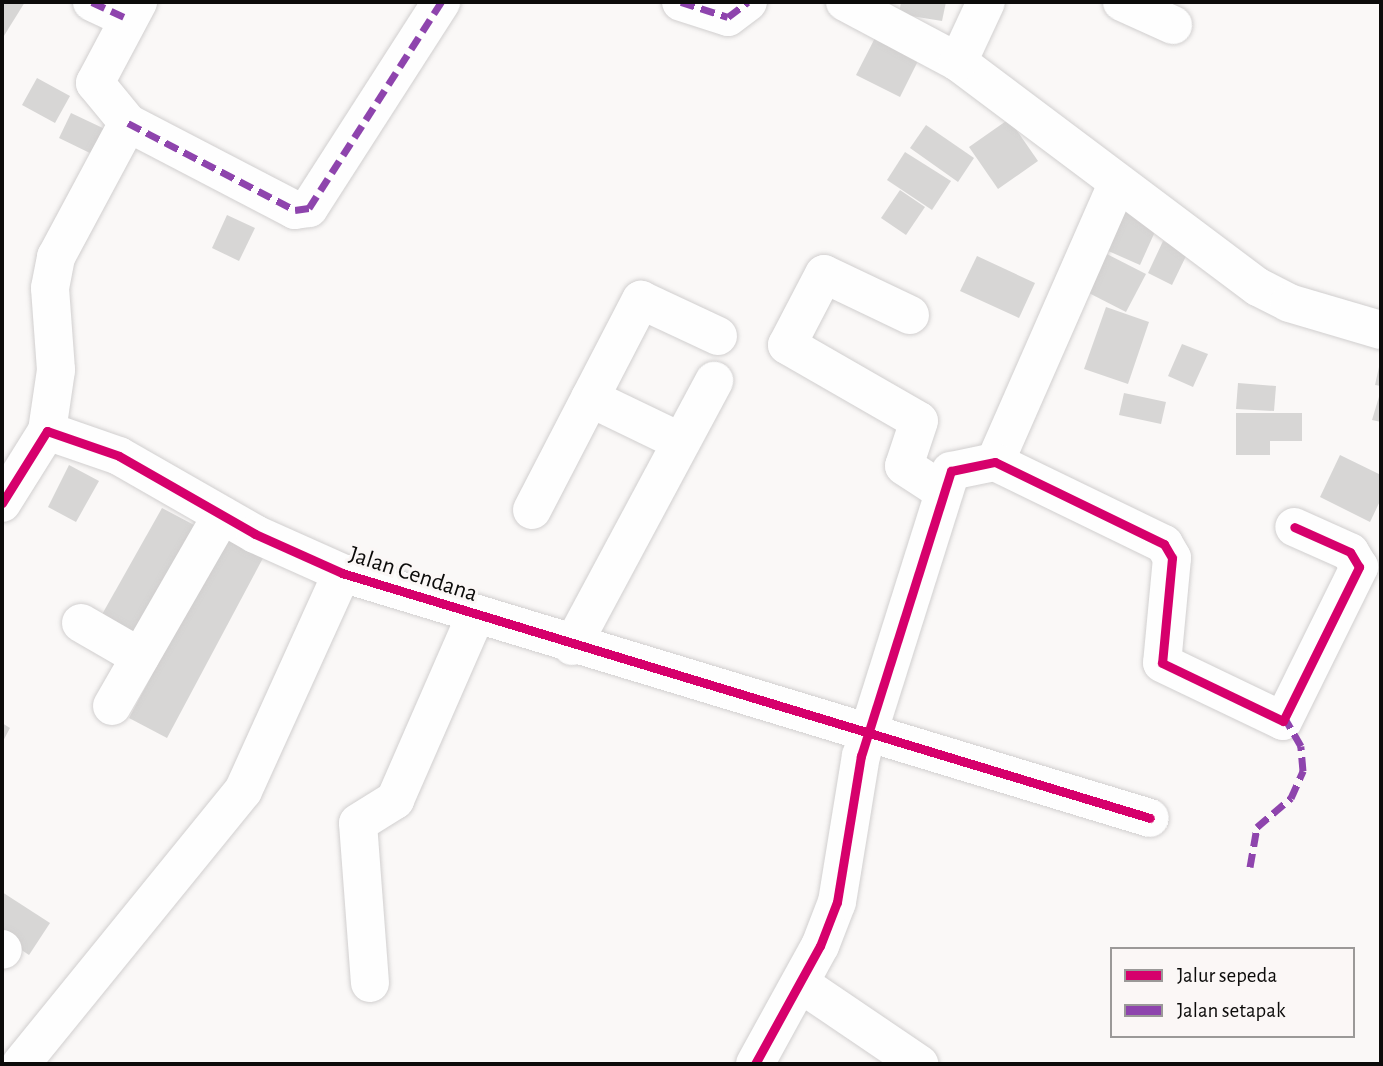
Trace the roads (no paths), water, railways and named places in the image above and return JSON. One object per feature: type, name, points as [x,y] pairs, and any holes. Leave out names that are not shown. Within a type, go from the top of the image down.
[{"type":"street","points":[[92,2],[133,10],[95,83],[128,123],[295,210],[309,208],[441,2]]},
{"type":"street","points":[[681,2],[728,17],[748,2]]},
{"type":"street","points":[[845,2],[958,62],[1116,186],[1258,287],[1289,303],[1381,330]]},
{"type":"street","points":[[958,62],[986,2]]},
{"type":"street","points":[[1122,2],[1173,25]]},
{"type":"street","points":[[2,503],[47,431],[56,370],[50,288],[56,257],[128,123]]},
{"type":"street","points":[[995,462],[1116,186]]},
{"type":"street","points":[[910,315],[824,274],[787,345],[919,421],[904,466],[942,490]]},
{"type":"street","points":[[532,510],[641,300],[718,337]]},
{"type":"street","points":[[572,646],[713,381]]},
{"type":"street","points":[[590,398],[681,442]]},
{"type":"street","name":"Jalan Cendana","points":[[47,431],[119,456],[222,515],[342,573],[572,646],[1150,818]]},
{"type":"street","points":[[755,1064],[801,984],[837,902],[867,735],[942,490],[951,471],[995,462],[1164,544],[1172,558],[1161,663],[1283,721],[1359,566],[1350,552],[1294,527]]},
{"type":"street","points":[[112,706],[222,515]]},
{"type":"street","points":[[21,1064],[243,791],[342,573]]},
{"type":"street","points":[[370,983],[358,823],[396,800],[476,615]]},
{"type":"street","points":[[80,623],[140,657]]},
{"type":"street","points":[[801,984],[919,1064]]}]
